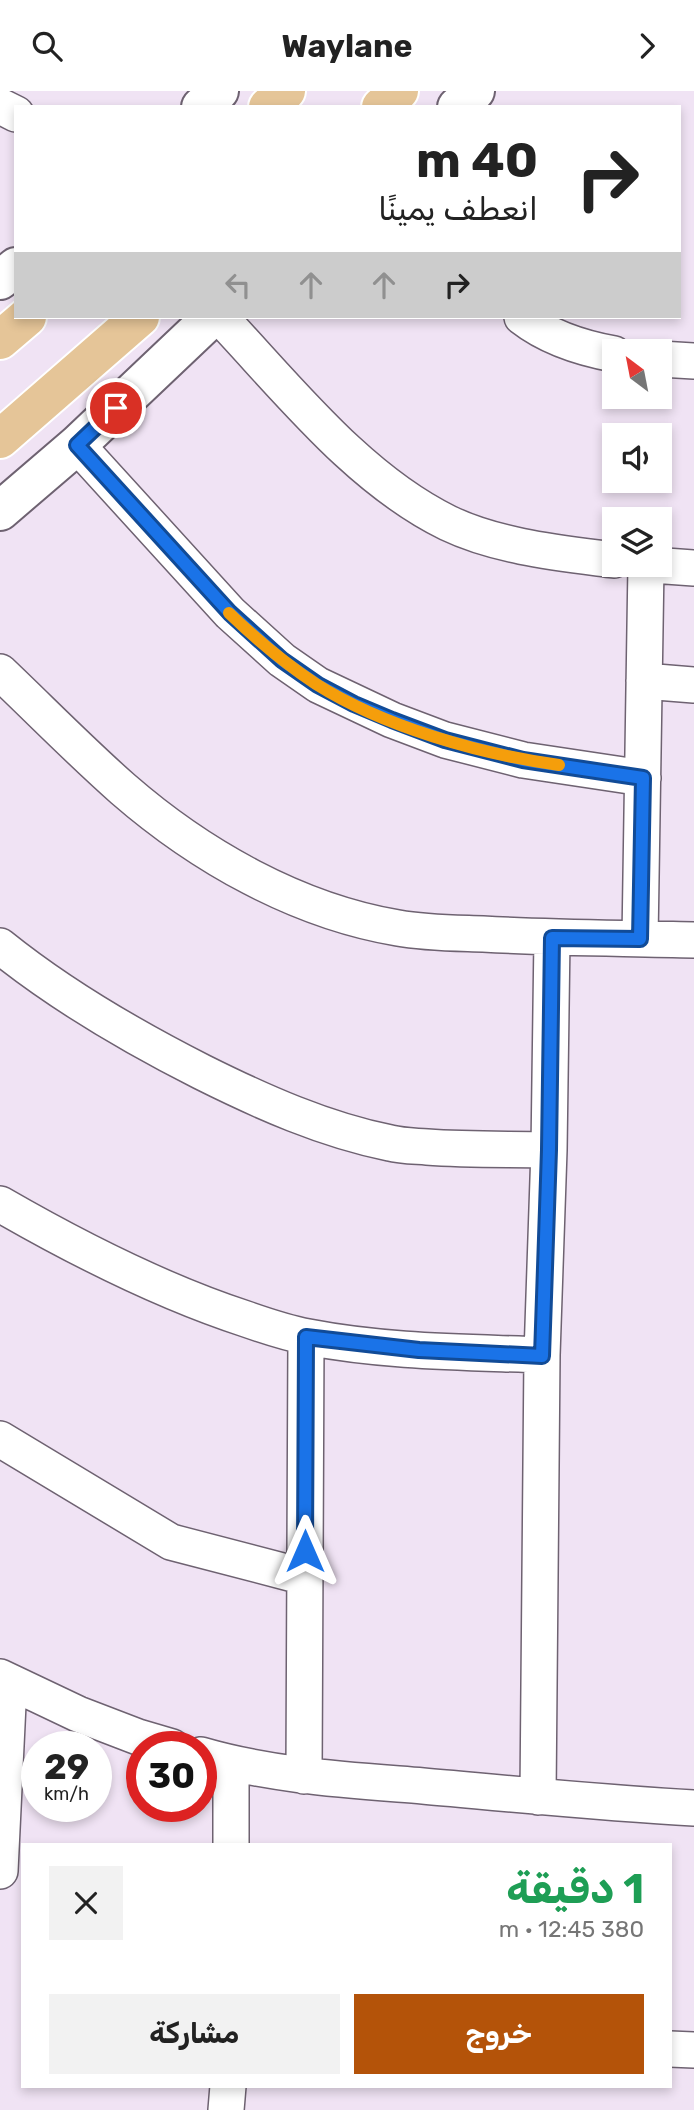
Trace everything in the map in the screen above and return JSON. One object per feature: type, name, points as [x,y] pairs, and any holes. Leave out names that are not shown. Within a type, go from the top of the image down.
[{"type":"main road","points":[[270,105],[286,91]]},
{"type":"main road","points":[[383,105],[399,91]]},
{"type":"main road","points":[[0,340],[25,319]]},
{"type":"main road","points":[[0,439],[138,319]]},
{"type":"street","points":[[203,105],[219,91]]},
{"type":"street","points":[[459,105],[475,91]]},
{"type":"street","points":[[0,280],[14,269]]},
{"type":"street","points":[[0,511],[77,445],[210,319]]},
{"type":"street","points":[[222,319],[335,439],[374,475],[411,501],[449,523],[488,537],[541,550],[602,558]]},
{"type":"street","points":[[525,319],[555,338],[602,351]]},
{"type":"street","points":[[672,360],[694,361]]},
{"type":"street","points":[[77,445],[230,613],[282,660],[318,685],[379,715],[445,740],[523,760],[643,778]]},
{"type":"street","points":[[672,566],[694,568]]},
{"type":"street","points":[[640,939],[646,577]]},
{"type":"street","points":[[0,673],[124,789],[169,825],[257,880],[313,904],[345,916],[401,929],[552,938],[694,940]]},
{"type":"street","points":[[644,681],[694,685]]},
{"type":"street","points":[[538,1797],[542,1356],[552,938]]},
{"type":"street","points":[[0,946],[58,989],[110,1022],[177,1059],[278,1108],[391,1144],[549,1150]]},
{"type":"street","points":[[0,1204],[88,1251],[165,1287],[214,1308],[306,1337],[419,1350],[542,1356]]},
{"type":"street","points":[[304,1776],[306,1337]]},
{"type":"street","points":[[0,1439],[171,1542],[305,1577]]},
{"type":"street","points":[[0,1871],[5,1680],[78,1714],[126,1732]]},
{"type":"street","points":[[217,1760],[304,1776],[694,1808]]},
{"type":"street","points":[[217,1766],[231,1843]]},
{"type":"street","points":[[672,2049],[694,2050]]},
{"type":"street","points":[[226,2110],[228,2088]]},
{"type":"slow traffic","points":[[229,613],[282,660],[318,685],[354,704],[445,740],[523,760],[559,765]]},
{"type":"route","points":[[116,408],[77,445],[230,613],[282,660],[318,685],[354,704],[445,740],[523,760],[643,778],[640,939],[552,938],[542,1356],[419,1350],[306,1337],[305,1551]]}]
